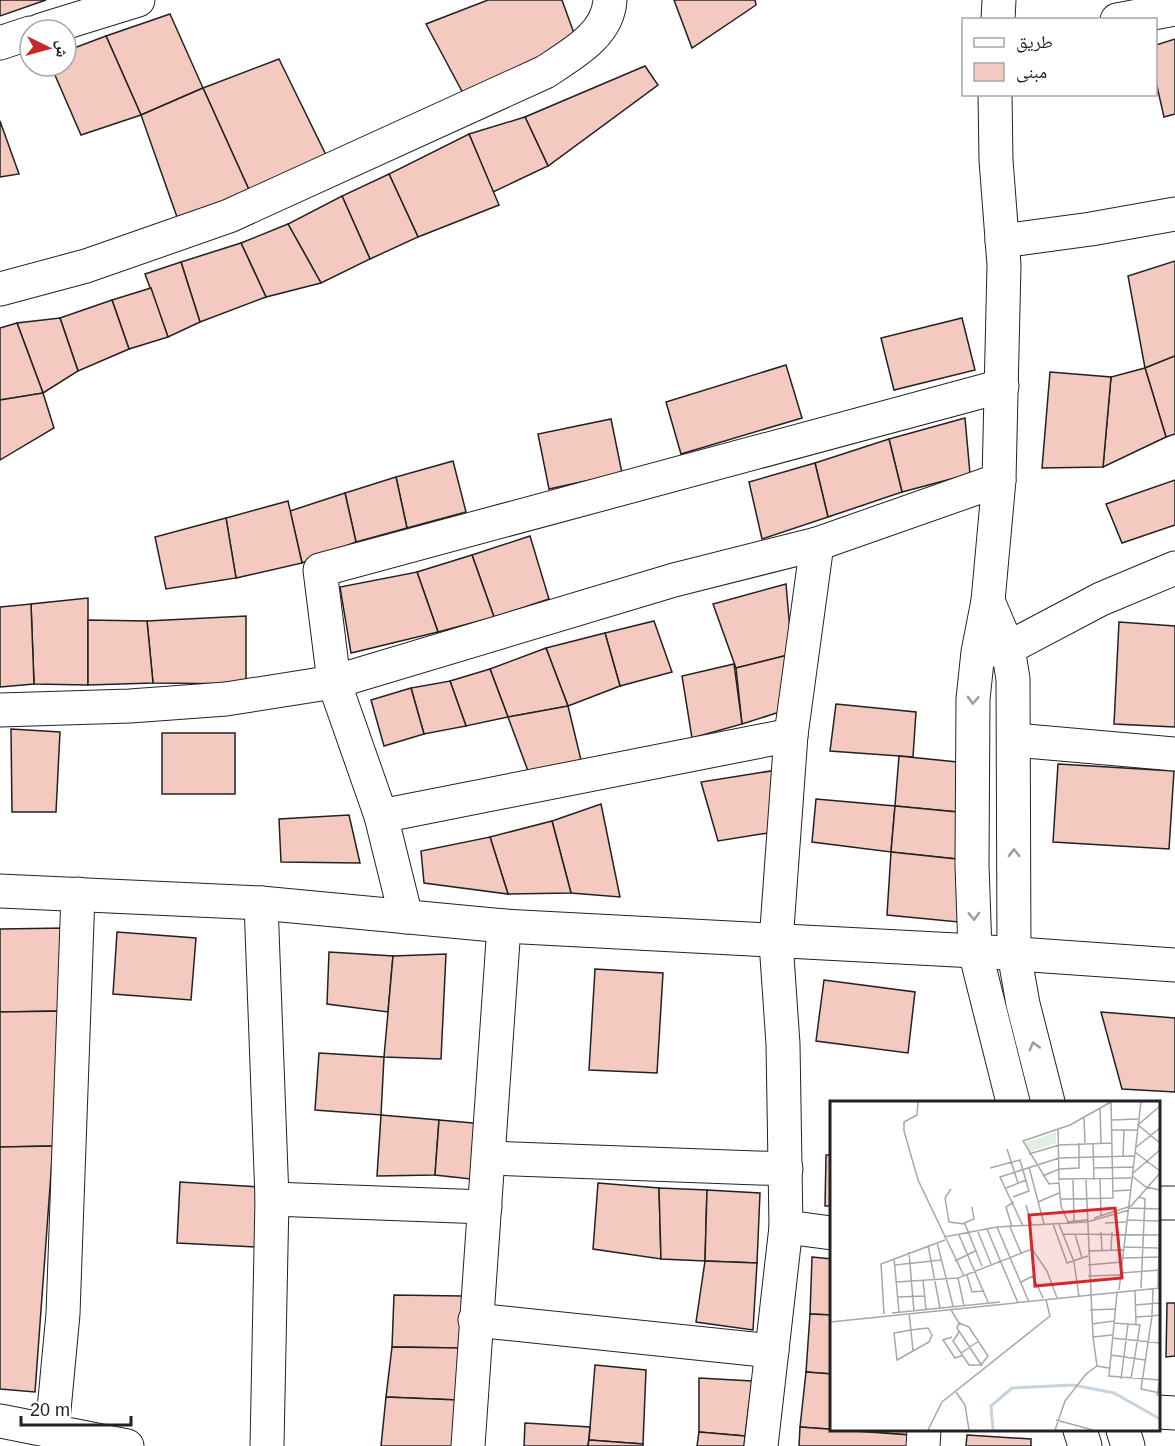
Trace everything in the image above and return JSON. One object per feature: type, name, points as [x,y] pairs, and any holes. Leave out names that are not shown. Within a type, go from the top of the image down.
[{"type":"street","points":[[78,18],[138,0]]},
{"type":"street","points":[[0,289],[86,266],[229,216],[545,72],[582,48],[609,14],[610,0]]},
{"type":"street","points":[[998,18],[999,0]]},
{"type":"street","points":[[1128,18],[1175,9]]},
{"type":"street","points":[[0,42],[18,37]]},
{"type":"street","points":[[995,96],[996,160],[1004,265],[1002,386],[999,480],[988,601],[993,650],[972,753],[975,951],[1012,1101]]},
{"type":"street","points":[[1002,241],[1091,230],[1175,214]]},
{"type":"street","points":[[405,917],[381,816],[334,682],[320,570],[1002,386]]},
{"type":"street","points":[[0,710],[130,706],[226,699],[334,682],[674,580],[817,544],[999,480]]},
{"type":"street","points":[[761,1446],[786,1227],[783,1044],[776,942],[791,735],[817,544]]},
{"type":"street","points":[[993,650],[1101,599],[1175,568]]},
{"type":"street","points":[[993,650],[1013,680],[1014,953],[1023,1004],[1048,1101]]},
{"type":"street","points":[[381,816],[791,735]]},
{"type":"street","points":[[1014,740],[1175,754]]},
{"type":"street","points":[[0,891],[261,903],[504,926],[1014,953],[1175,965]]},
{"type":"street","points":[[73,1438],[63,1314],[78,894]]},
{"type":"street","points":[[261,903],[272,1199],[267,1446]]},
{"type":"street","points":[[468,1446],[504,926]]},
{"type":"street","points":[[489,1158],[786,1169]]},
{"type":"street","points":[[272,1199],[485,1207]]},
{"type":"street","points":[[786,1227],[830,1233]]},
{"type":"street","points":[[475,1320],[772,1351]]},
{"type":"street","points":[[1160,1412],[1175,1413]]},
{"type":"street","points":[[0,1421],[73,1438],[127,1446]]},
{"type":"street","points":[[923,1446],[924,1431]]},
{"type":"street","points":[[1080,1431],[1085,1446]]},
{"type":"street","points":[[1124,1431],[1128,1446]]},
{"type":"building","points":[[0,0],[46,0],[0,16]]},
{"type":"building","points":[[488,0],[562,0],[576,39],[464,95],[426,24]]},
{"type":"building","points":[[674,0],[755,0],[756,5],[692,48]]},
{"type":"building","points":[[170,14],[203,88],[141,115],[106,36]]},
{"type":"building","points":[[106,36],[141,115],[81,135],[56,78],[78,78],[78,46]]},
{"type":"building","points":[[1175,39],[1175,114],[1164,117],[1157,86],[1157,45]]},
{"type":"building","points":[[279,59],[326,155],[250,192],[203,88]]},
{"type":"building","points":[[645,66],[658,85],[548,166],[525,117]]},
{"type":"building","points":[[203,88],[250,192],[177,217],[141,115]]},
{"type":"building","points":[[525,117],[548,166],[493,192],[469,134]]},
{"type":"building","points":[[0,121],[19,174],[0,177]]},
{"type":"building","points":[[469,134],[499,205],[418,237],[389,174]]},
{"type":"building","points":[[389,174],[418,237],[370,259],[342,196]]},
{"type":"building","points":[[342,196],[370,259],[321,283],[288,224]]},
{"type":"building","points":[[288,224],[321,283],[266,297],[241,243]]},
{"type":"building","points":[[241,243],[266,297],[200,322],[181,262]]},
{"type":"building","points":[[1175,261],[1175,356],[1145,368],[1128,276]]},
{"type":"building","points":[[181,262],[200,322],[168,337],[145,274]]},
{"type":"building","points":[[151,288],[168,337],[129,349],[112,300]]},
{"type":"building","points":[[112,300],[129,349],[78,371],[60,318]]},
{"type":"building","points":[[60,318],[78,371],[43,393],[17,323]]},
{"type":"building","points":[[962,318],[975,370],[894,390],[881,338]]},
{"type":"building","points":[[17,323],[43,393],[0,400],[0,328]]},
{"type":"building","points":[[1175,356],[1175,434],[1166,437],[1145,368]]},
{"type":"building","points":[[786,365],[802,418],[681,454],[666,402]]},
{"type":"building","points":[[1145,368],[1166,437],[1103,467],[1111,377]]},
{"type":"building","points":[[1050,372],[1111,377],[1103,467],[1042,468]]},
{"type":"building","points":[[43,393],[54,428],[0,460],[0,400]]},
{"type":"building","points":[[965,418],[970,474],[902,492],[889,439]]},
{"type":"building","points":[[611,419],[622,473],[549,489],[538,434]]},
{"type":"building","points":[[889,439],[902,492],[828,517],[815,463]]},
{"type":"building","points":[[453,461],[466,512],[407,528],[396,477]]},
{"type":"building","points":[[815,463],[828,517],[762,539],[749,482]]},
{"type":"building","points":[[396,477],[407,528],[356,542],[345,493]]},
{"type":"building","points":[[1175,480],[1175,525],[1122,543],[1106,504]]},
{"type":"building","points":[[345,493],[356,542],[302,563],[290,511]]},
{"type":"building","points":[[288,501],[302,563],[236,578],[226,518]]},
{"type":"building","points":[[226,518],[236,578],[166,589],[155,537]]},
{"type":"building","points":[[530,536],[549,599],[494,617],[472,555]]},
{"type":"building","points":[[472,555],[494,617],[438,632],[417,572]]},
{"type":"building","points":[[417,572],[438,632],[351,653],[340,587]]},
{"type":"building","points":[[786,584],[792,654],[736,668],[713,604]]},
{"type":"building","points":[[88,598],[88,685],[34,684],[31,604]]},
{"type":"building","points":[[31,604],[34,684],[0,687],[0,607]]},
{"type":"building","points":[[246,616],[246,684],[153,683],[147,621]]},
{"type":"building","points":[[88,620],[147,621],[153,683],[88,685]]},
{"type":"building","points":[[654,621],[672,672],[620,686],[605,633]]},
{"type":"building","points":[[1119,622],[1175,626],[1175,727],[1114,724]]},
{"type":"building","points":[[605,633],[620,686],[568,706],[546,648]]},
{"type":"building","points":[[546,648],[568,706],[508,717],[490,669]]},
{"type":"building","points":[[792,654],[789,709],[742,724],[736,668]]},
{"type":"building","points":[[734,664],[742,724],[692,738],[682,676]]},
{"type":"building","points":[[490,669],[508,717],[466,726],[450,681]]},
{"type":"building","points":[[450,681],[466,726],[424,734],[411,688]]},
{"type":"building","points":[[411,688],[424,734],[384,746],[371,700]]},
{"type":"building","points":[[836,704],[916,712],[913,757],[830,751]]},
{"type":"building","points":[[568,706],[581,760],[528,771],[508,717]]},
{"type":"building","points":[[11,729],[60,732],[56,812],[12,812]]},
{"type":"building","points":[[162,733],[235,733],[235,794],[162,794]]},
{"type":"building","points":[[899,756],[967,763],[968,813],[895,806]]},
{"type":"building","points":[[1058,764],[1174,771],[1169,849],[1053,842]]},
{"type":"building","points":[[777,770],[774,832],[718,841],[701,782]]},
{"type":"building","points":[[816,799],[895,806],[891,852],[812,842]]},
{"type":"building","points":[[601,804],[620,897],[571,893],[552,821]]},
{"type":"building","points":[[895,806],[968,813],[966,860],[891,852]]},
{"type":"building","points":[[349,815],[360,863],[281,862],[279,819]]},
{"type":"building","points":[[552,821],[571,893],[508,894],[490,837]]},
{"type":"building","points":[[490,837],[508,894],[424,883],[421,851]]},
{"type":"building","points":[[891,852],[966,860],[969,923],[887,915]]},
{"type":"building","points":[[65,928],[62,1011],[0,1012],[0,929]]},
{"type":"building","points":[[117,932],[196,938],[191,1000],[113,994]]},
{"type":"building","points":[[329,952],[393,956],[388,1012],[327,1004]]},
{"type":"building","points":[[446,954],[441,1059],[384,1057],[393,956]]},
{"type":"building","points":[[595,969],[663,973],[657,1073],[589,1070]]},
{"type":"building","points":[[824,980],[915,992],[908,1053],[816,1041]]},
{"type":"building","points":[[62,1011],[53,1146],[0,1147],[0,1012]]},
{"type":"building","points":[[1101,1012],[1175,1018],[1175,1092],[1122,1089]]},
{"type":"building","points":[[319,1053],[384,1057],[381,1115],[315,1110]]},
{"type":"building","points":[[381,1115],[439,1120],[435,1175],[377,1176]]},
{"type":"building","points":[[439,1120],[484,1124],[480,1180],[435,1175]]},
{"type":"building","points":[[53,1146],[35,1392],[0,1389],[0,1147]]},
{"type":"building","points":[[826,1155],[830,1155],[830,1206],[825,1206]]},
{"type":"building","points":[[180,1182],[261,1187],[258,1247],[177,1243]]},
{"type":"building","points":[[598,1183],[659,1188],[661,1259],[593,1249]]},
{"type":"building","points":[[659,1188],[707,1190],[705,1261],[661,1259]]},
{"type":"building","points":[[707,1190],[760,1193],[757,1263],[705,1261]]},
{"type":"building","points":[[812,1257],[830,1259],[830,1315],[810,1314]]},
{"type":"building","points":[[705,1261],[757,1263],[753,1330],[696,1322]]},
{"type":"building","points":[[394,1295],[462,1296],[462,1348],[392,1347]]},
{"type":"building","points":[[1167,1303],[1175,1303],[1175,1356],[1166,1357]]},
{"type":"building","points":[[810,1314],[830,1315],[830,1374],[806,1372]]},
{"type":"building","points":[[392,1347],[462,1348],[458,1400],[386,1397]]},
{"type":"building","points":[[595,1365],[646,1370],[643,1444],[589,1440]]},
{"type":"building","points":[[806,1372],[830,1374],[830,1429],[800,1427]]},
{"type":"building","points":[[699,1378],[752,1381],[745,1436],[699,1432]]},
{"type":"building","points":[[386,1397],[458,1400],[456,1446],[381,1446]]},
{"type":"building","points":[[525,1423],[590,1427],[588,1446],[524,1446]]},
{"type":"building","points":[[800,1427],[830,1429],[830,1431],[910,1435],[909,1446],[799,1446]]},
{"type":"building","points":[[855,1431],[910,1431],[910,1435]]},
{"type":"building","points":[[699,1432],[745,1436],[744,1446],[697,1446]]},
{"type":"building","points":[[967,1435],[1031,1439],[1031,1446],[966,1446]]},
{"type":"building","points":[[589,1440],[643,1444],[643,1446],[588,1446]]}]
